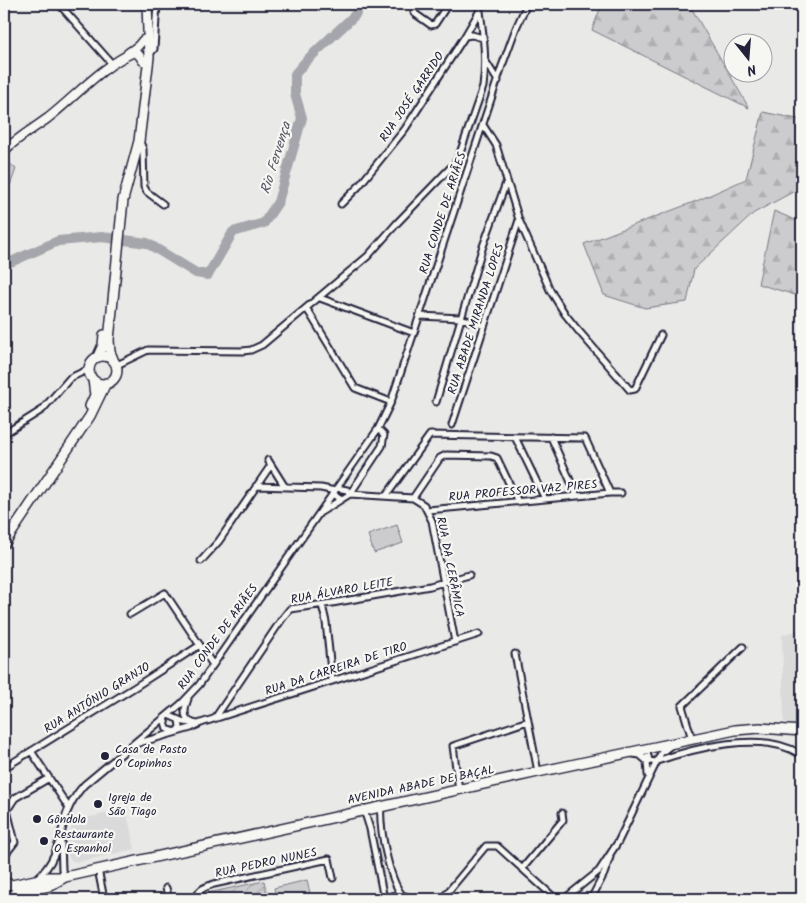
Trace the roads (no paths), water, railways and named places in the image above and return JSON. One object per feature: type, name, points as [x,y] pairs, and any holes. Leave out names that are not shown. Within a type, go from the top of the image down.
[{"type":"main road","points":[[4,538],[86,413],[94,395],[94,380],[89,369],[92,360],[98,356],[103,345],[113,273],[121,188],[135,138],[146,58],[143,40],[142,4]]},
{"type":"main road","points":[[120,211],[139,141],[146,58],[147,4]]},
{"type":"main road","points":[[94,380],[102,384],[111,382],[117,374],[115,362],[110,352],[109,340],[113,273]]},
{"type":"main road","points":[[98,356],[106,356],[115,362]]},
{"type":"main road","points":[[4,544],[90,416],[106,383]]},
{"type":"main road","name":"AVENIDA ABADE DE BAÇAL","points":[[784,729],[802,736]]},
{"type":"main road","name":"AVENIDA ABADE DE BAÇAL","points":[[10,890],[34,880],[53,876],[65,877],[692,739],[744,730],[784,729],[802,731]]},
{"type":"main road","name":"AVENIDA ABADE DE BAÇAL","points":[[10,890],[54,884],[65,877]]},
{"type":"street","points":[[60,4],[113,65]]},
{"type":"street","points":[[4,151],[47,119],[113,65],[134,52],[146,58],[154,49],[157,4]]},
{"type":"street","points":[[418,4],[414,14],[434,25],[448,4]]},
{"type":"street","points":[[115,362],[148,350],[252,350],[262,346],[368,256],[459,156],[483,87],[486,62],[479,4]]},
{"type":"street","name":"RUA CONDE DE ARIÃES","points":[[34,880],[48,866],[61,839],[69,808],[75,796],[84,785],[190,696],[378,430],[391,402],[475,146],[516,28],[527,4]]},
{"type":"street","name":"RUA JOSÉ GARRIDO","points":[[341,204],[359,186],[405,129],[480,12]]},
{"type":"street","points":[[465,36],[472,35],[483,38]]},
{"type":"street","points":[[124,58],[128,52],[143,40]]},
{"type":"street","points":[[486,62],[498,81]]},
{"type":"street","points":[[483,87],[494,92]]},
{"type":"street","points":[[483,125],[496,145],[519,220],[543,275],[565,314],[630,390],[635,389],[661,335]]},
{"type":"street","points":[[139,141],[143,149],[144,188],[163,204]]},
{"type":"street","points":[[464,142],[475,146]]},
{"type":"street","points":[[459,156],[471,159]]},
{"type":"street","points":[[436,402],[482,249],[506,182]]},
{"type":"street","name":"RUA ABADE MIRANDA LOPES","points":[[452,425],[519,220]]},
{"type":"street","points":[[320,298],[414,333]]},
{"type":"street","points":[[307,309],[355,388],[391,402]]},
{"type":"street","points":[[420,316],[461,318],[484,326]]},
{"type":"street","points":[[4,434],[42,410],[70,378],[89,369]]},
{"type":"street","name":"RUA CONDE DE ARIÃES","points":[[349,492],[382,446],[384,435],[378,430]]},
{"type":"street","points":[[386,496],[430,436],[585,438],[610,493]]},
{"type":"street","points":[[515,437],[545,499]]},
{"type":"street","points":[[551,437],[577,496]]},
{"type":"street","points":[[256,486],[321,488],[413,498],[440,458],[446,456],[492,456],[497,458],[518,502]]},
{"type":"street","points":[[201,561],[222,537],[270,463],[285,487]]},
{"type":"street","points":[[343,481],[349,492]]},
{"type":"street","points":[[335,491],[342,499]]},
{"type":"street","points":[[317,515],[342,499],[349,492]]},
{"type":"street","name":"RUA PROFESSOR VAZ PIRES","points":[[428,510],[621,493]]},
{"type":"street","name":"RUA DA CERÂMICA","points":[[413,498],[424,505],[432,521],[455,642]]},
{"type":"street","name":"RUA ÁLVARO LEITE","points":[[214,719],[288,611],[295,607],[322,605],[444,583],[469,575]]},
{"type":"street","points":[[130,614],[165,593],[213,665]]},
{"type":"street","points":[[322,605],[326,622],[332,681]]},
{"type":"street","name":"RUA DA CARREIRA DE TIRO","points":[[129,746],[479,634]]},
{"type":"street","name":"RUA ANTÓNIO GRANJO","points":[[4,768],[200,645]]},
{"type":"street","points":[[692,739],[682,706],[743,647]]},
{"type":"street","points":[[515,654],[538,772]]},
{"type":"street","points":[[190,696],[184,712],[186,718],[191,723]]},
{"type":"street","points":[[179,720],[180,727],[176,732],[167,729],[166,717],[198,724]]},
{"type":"street","points":[[459,790],[454,746],[528,721]]},
{"type":"street","points":[[648,756],[650,761],[746,741],[792,748],[800,754]]},
{"type":"street","points":[[564,899],[599,871],[659,759],[666,749],[678,742]]},
{"type":"street","points":[[647,779],[648,756],[652,748],[658,754],[659,759]]},
{"type":"street","points":[[31,751],[69,808]]},
{"type":"street","points":[[625,753],[640,755],[644,757],[649,765]]},
{"type":"street","points":[[4,853],[15,842],[7,810],[15,798],[50,778]]},
{"type":"street","points":[[380,807],[381,827],[394,884],[402,894],[413,899]]},
{"type":"street","points":[[364,810],[385,899],[402,894]]},
{"type":"street","points":[[522,869],[563,820],[562,813]]},
{"type":"street","name":"RUA CONDE DE ARIÃES","points":[[61,839],[62,870],[65,877]]},
{"type":"street","points":[[442,898],[486,846],[497,846],[556,899]]},
{"type":"street","points":[[591,899],[604,874],[613,848]]},
{"type":"street","name":"RUA PEDRO NUNES","points":[[196,899],[197,894],[207,886],[329,860],[333,878]]},
{"type":"street","points":[[98,869],[104,899]]},
{"type":"street","points":[[166,888],[169,899]]},
{"type":"waterway","name":"Rio Fervença","points":[[4,265],[58,241],[102,237],[147,243],[196,273],[208,275],[233,232],[264,223],[278,202],[302,118],[295,94],[295,74],[307,60],[355,15],[360,4]]},
{"type":"place","name":"Casa de Pasto O Copinhos","points":[[105,756]]},
{"type":"place","name":"Igreja de São Tiago","points":[[98,804]]},
{"type":"place","name":"Gôndola","points":[[37,819]]},
{"type":"place","name":"Restaurante O Espanhol","points":[[44,841]]}]
